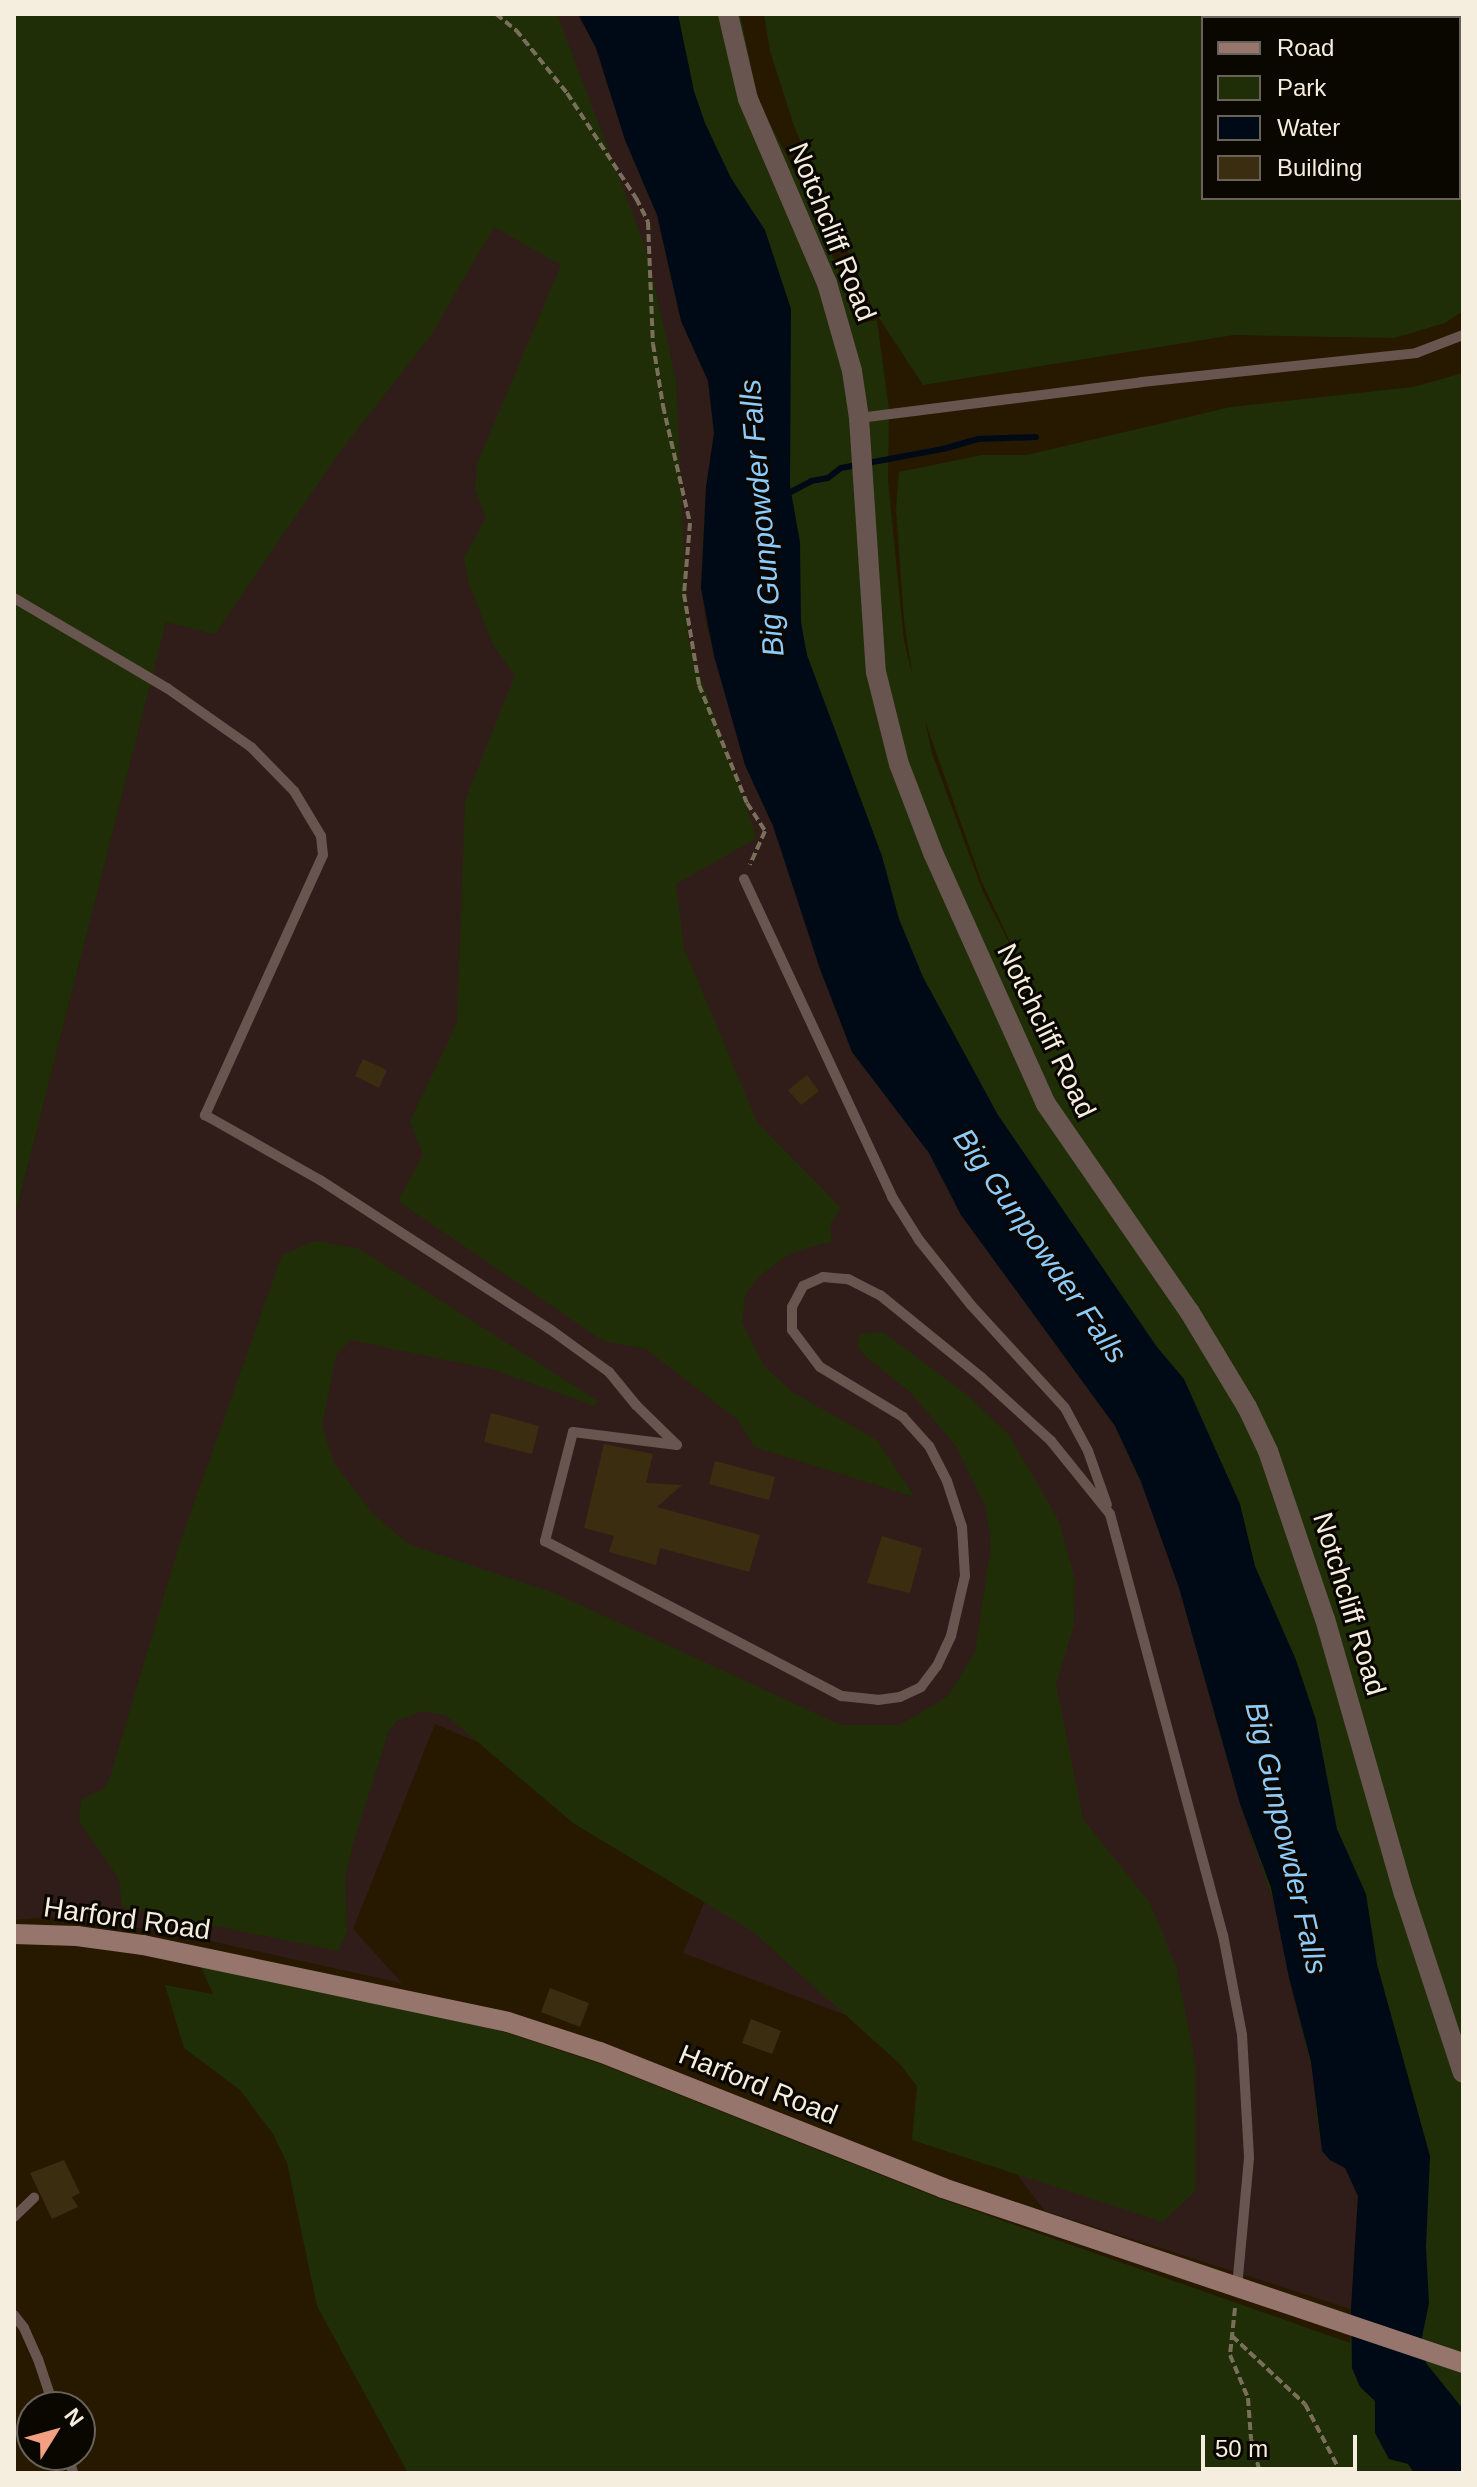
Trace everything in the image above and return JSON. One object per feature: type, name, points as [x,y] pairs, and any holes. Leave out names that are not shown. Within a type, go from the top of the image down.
[{"type":"main road","name":"Harford Road","points":[[14,1934],[77,1936],[143,1945],[508,2022],[600,2052],[943,2188],[1457,2361]]},
{"type":"street","name":"Notchcliff Road","points":[[728,14],[748,99],[841,325],[859,418],[876,672],[899,764],[934,855],[1046,1104],[1189,1311],[1241,1396],[1268,1451],[1325,1619],[1404,1894],[1463,2073]]},
{"type":"lane","points":[[859,418],[1142,382],[1416,353],[1463,335]]},
{"type":"lane","points":[[14,598],[167,688],[251,747],[294,791],[321,836],[323,855],[205,1115],[320,1180],[551,1330],[609,1372],[636,1405],[677,1445],[573,1432],[545,1541],[842,1696],[878,1700],[900,1697],[921,1687],[937,1666],[951,1636],[965,1576],[962,1527],[947,1481],[929,1446],[903,1417],[820,1367],[792,1330],[792,1307],[803,1286],[823,1277],[848,1279],[880,1295],[981,1377],[1051,1441],[1110,1514]]},
{"type":"lane","points":[[744,879],[892,1197],[919,1240],[971,1305],[1065,1408],[1088,1451],[1110,1514],[1223,1935],[1242,2035],[1249,2158],[1237,2288]]},
{"type":"lane","points":[[14,2217],[34,2198]]},
{"type":"lane","points":[[14,2315],[24,2328],[49,2391]]},
{"type":"path","points":[[496,14],[516,30],[567,93],[636,198],[648,222],[653,344],[663,406],[690,523],[684,594],[699,685],[747,803],[765,831],[744,879]]},
{"type":"path","points":[[1237,2288],[1230,2355],[1248,2398],[1251,2439],[1260,2473]]},
{"type":"path","points":[[1232,2336],[1305,2404],[1341,2473]]},
{"type":"shaded area","points":[[320,14],[578,14],[596,48],[625,140],[657,215],[681,321],[708,381],[714,433],[706,487],[701,588],[707,628],[745,765],[773,826],[820,969],[852,1052],[929,1153],[961,1215],[1115,1426],[1154,1513],[1179,1588],[1240,1804],[1281,1925],[1289,1978],[1315,2082],[1316,2116],[1322,2151],[1330,2160],[1345,2168],[1358,2196],[1351,2309],[1045,2211],[914,2041],[683,1953],[727,1848],[435,1724],[353,1929],[402,1983],[170,1932],[48,1917],[14,1920],[14,1220]]},
{"type":"green space","points":[[14,14],[557,14],[645,246],[676,379],[688,640],[757,838],[676,884],[684,948],[757,1122],[841,1208],[830,1224],[832,1241],[791,1253],[758,1277],[745,1295],[742,1323],[764,1366],[792,1392],[877,1440],[915,1497],[754,1447],[738,1420],[646,1349],[603,1341],[398,1201],[423,1155],[410,1121],[457,1023],[465,801],[515,675],[493,645],[469,584],[464,557],[486,518],[475,489],[477,464],[561,265],[494,227],[431,335],[339,453],[215,634],[166,622],[14,1220]]},
{"type":"green space","points":[[660,14],[740,14],[758,99],[812,207],[843,281],[856,324],[877,320],[889,410],[888,481],[904,641],[912,673],[904,620],[896,510],[899,472],[982,455],[1027,455],[1231,407],[1413,387],[1463,373],[1463,2473],[408,2473],[317,2306],[287,2163],[273,2134],[240,2090],[184,2048],[165,1985],[213,1994],[201,1967],[492,2028],[601,2064],[941,2199],[1350,2343],[1358,2196],[1345,2168],[1330,2160],[1322,2151],[1316,2116],[1315,2082],[1289,1978],[1281,1925],[1240,1804],[1179,1588],[1154,1513],[1115,1426],[961,1215],[929,1153],[852,1052],[820,969],[773,826],[745,765],[714,656],[701,588],[706,487],[714,433],[708,381],[681,321],[657,215],[625,140],[611,91]],"holes":[[[925,721],[981,880],[1028,980],[983,892],[932,753]]]},
{"type":"green space","points":[[764,14],[1463,14],[1463,311],[1445,323],[1394,338],[1234,335],[923,385],[873,309],[794,126],[770,51]]},
{"type":"green space","points":[[314,1241],[358,1248],[598,1401],[595,1406],[494,1370],[351,1340],[336,1355],[322,1426],[334,1463],[372,1513],[408,1544],[554,1593],[841,1725],[900,1725],[948,1696],[975,1652],[991,1546],[986,1507],[956,1446],[910,1392],[866,1357],[857,1346],[860,1334],[883,1332],[966,1394],[1009,1435],[1059,1521],[1075,1580],[1074,1625],[1056,1684],[1083,1819],[1150,1903],[1176,1966],[1195,2061],[1195,2191],[1163,2222],[912,2140],[917,2086],[900,2064],[752,1931],[573,1823],[447,1716],[423,1711],[396,1721],[388,1733],[345,1879],[347,1930],[339,1951],[122,1907],[119,1879],[79,1821],[81,1800],[105,1788],[110,1777],[179,1546],[282,1255]]},
{"type":"water","name":"Big Gunpowder Falls","points":[[578,14],[678,14],[694,91],[705,123],[731,178],[765,230],[791,309],[790,486],[800,542],[801,622],[807,655],[882,856],[899,919],[923,977],[998,1115],[1157,1347],[1184,1379],[1240,1504],[1255,1566],[1296,1660],[1316,1720],[1337,1829],[1366,1894],[1377,1964],[1430,2156],[1426,2247],[1429,2303],[1422,2337],[1426,2363],[1463,2409],[1463,2473],[1414,2473],[1408,2464],[1389,2459],[1375,2433],[1375,2401],[1360,2387],[1352,2368],[1351,2309],[1358,2196],[1345,2168],[1330,2160],[1322,2151],[1311,2062],[1289,1978],[1271,1888],[1240,1804],[1179,1588],[1141,1482],[1115,1426],[961,1215],[929,1153],[852,1052],[820,969],[773,826],[745,765],[714,656],[701,588],[706,487],[714,433],[708,381],[681,321],[657,215],[625,140],[596,48]]},
{"type":"building","points":[[363,1059],[387,1070],[379,1088],[355,1076]]},
{"type":"building","points":[[807,1075],[819,1091],[801,1105],[788,1090]]},
{"type":"building","points":[[491,1413],[539,1426],[532,1454],[484,1442]]},
{"type":"building","points":[[604,1444],[653,1454],[646,1483],[682,1485],[657,1507],[760,1535],[749,1572],[660,1548],[656,1565],[609,1552],[614,1536],[584,1528]]},
{"type":"building","points":[[715,1461],[775,1477],[769,1500],[709,1484]]},
{"type":"building","points":[[882,1536],[922,1548],[910,1593],[867,1583]]},
{"type":"building","points":[[550,1988],[589,2003],[580,2027],[541,2012]]},
{"type":"building","points":[[751,2019],[781,2031],[772,2054],[742,2043]]},
{"type":"building","points":[[64,2160],[80,2193],[72,2197],[78,2207],[52,2219],[30,2173]]},
{"type":"waterway","name":"Big Gunpowder Falls","points":[[787,494],[811,481],[828,478],[841,468],[943,449],[978,439],[1036,437]]}]
